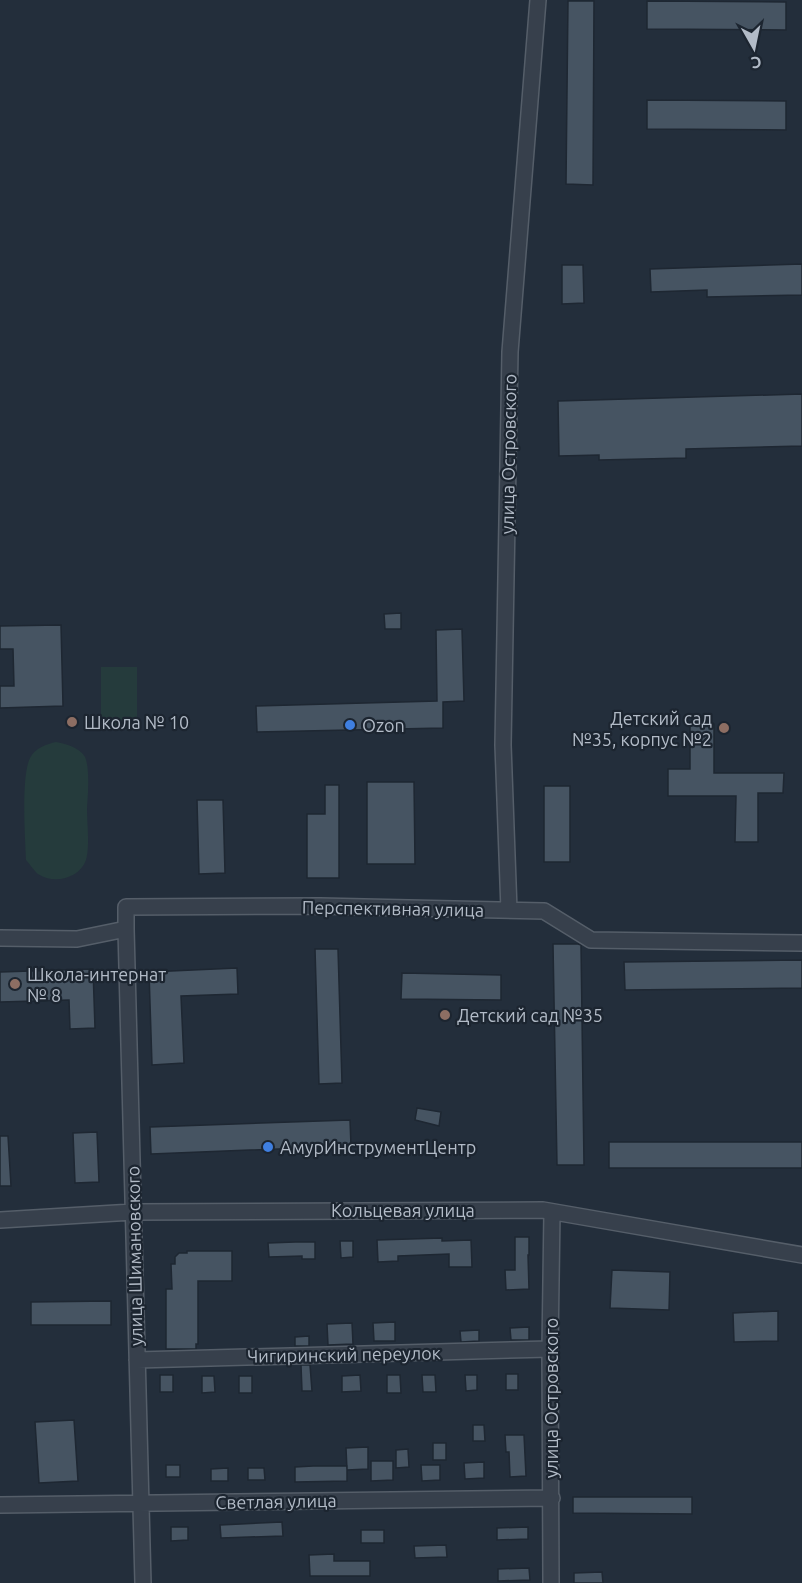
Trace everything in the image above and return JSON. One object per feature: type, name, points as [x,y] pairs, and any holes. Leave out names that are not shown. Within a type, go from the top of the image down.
[{"type":"street","name":"улица Островского","points":[[509,909],[503,745],[510,352],[538,0]]},
{"type":"street","name":"Перспективная улица","points":[[126,929],[126,907],[320,906],[509,909],[544,910],[591,940],[802,943]]},
{"type":"street","points":[[0,938],[77,939],[126,929]]},
{"type":"street","name":"улица Шимановского","points":[[126,929],[143,1583]]},
{"type":"street","name":"Кольцевая улица","points":[[0,1220],[133,1212],[543,1210],[802,1255]]},
{"type":"street","name":"улица Островского","points":[[551,1583],[552,1212]]},
{"type":"street","name":"Чигиринский переулок","points":[[137,1360],[550,1349]]},
{"type":"street","name":"Светлая улица","points":[[0,1505],[552,1498]]},
{"type":"green space","points":[[101,667],[137,667],[137,728],[101,728]]},
{"type":"green space","points":[[56,742],[72,746],[85,757],[87,762],[88,841],[83,866],[66,878],[51,879],[38,874],[26,860],[25,778],[32,755],[45,745]]},
{"type":"building","points":[[568,1],[594,1],[593,185],[566,184]]},
{"type":"building","points":[[647,1],[786,2],[786,30],[647,29]]},
{"type":"building","points":[[647,100],[786,101],[786,130],[647,129]]},
{"type":"building","points":[[802,264],[802,295],[707,297],[707,290],[651,292],[650,269]]},
{"type":"building","points":[[562,265],[583,265],[584,303],[562,304]]},
{"type":"building","points":[[802,394],[802,446],[686,449],[686,458],[599,460],[599,455],[559,456],[558,401]]},
{"type":"building","points":[[401,613],[401,629],[385,629],[384,614]]},
{"type":"building","points":[[61,625],[63,706],[0,708],[0,686],[14,686],[13,649],[0,649],[0,626]]},
{"type":"building","points":[[462,629],[464,701],[443,702],[443,728],[257,732],[256,706],[437,701],[436,630]]},
{"type":"building","points":[[690,724],[714,724],[714,773],[784,773],[783,793],[758,793],[758,842],[735,842],[736,796],[668,796],[668,769],[690,769]]},
{"type":"building","points":[[367,782],[414,782],[415,864],[367,864]]},
{"type":"building","points":[[325,785],[339,785],[339,878],[307,878],[307,814],[325,814]]},
{"type":"building","points":[[544,786],[570,786],[570,862],[544,862]]},
{"type":"building","points":[[197,800],[223,800],[225,873],[199,874]]},
{"type":"building","points":[[553,944],[581,945],[584,1165],[557,1165]]},
{"type":"building","points":[[315,949],[338,949],[342,1083],[319,1084]]},
{"type":"building","points":[[802,960],[802,988],[625,990],[624,962]]},
{"type":"building","points":[[237,968],[238,994],[181,996],[184,1063],[152,1065],[149,972]]},
{"type":"building","points":[[93,969],[95,1028],[70,1029],[69,1000],[0,1002],[0,972]]},
{"type":"building","points":[[402,973],[501,975],[501,1000],[401,999]]},
{"type":"building","points":[[417,1108],[441,1112],[439,1126],[415,1120]]},
{"type":"building","points":[[350,1120],[351,1146],[151,1154],[150,1127]]},
{"type":"building","points":[[97,1132],[99,1182],[75,1183],[73,1133]]},
{"type":"building","points":[[0,1136],[8,1136],[11,1186],[0,1186]]},
{"type":"building","points":[[609,1142],[802,1142],[802,1168],[609,1168]]},
{"type":"building","points":[[515,1237],[529,1237],[529,1289],[506,1290],[505,1270],[515,1270]]},
{"type":"building","points":[[442,1238],[442,1241],[471,1240],[472,1267],[449,1267],[449,1254],[398,1256],[398,1261],[378,1262],[377,1240]]},
{"type":"building","points":[[340,1241],[353,1241],[353,1257],[341,1258]]},
{"type":"building","points":[[315,1242],[315,1259],[302,1259],[302,1256],[269,1257],[268,1243]]},
{"type":"building","points":[[187,1251],[232,1251],[232,1281],[198,1281],[198,1344],[196,1344],[196,1349],[166,1349],[166,1289],[172,1289],[171,1264],[175,1264],[175,1257],[179,1253],[187,1253]]},
{"type":"building","points":[[612,1270],[670,1272],[669,1310],[610,1308]]},
{"type":"building","points":[[111,1301],[111,1325],[31,1325],[31,1302]]},
{"type":"building","points":[[778,1311],[778,1341],[734,1342],[733,1313]]},
{"type":"building","points":[[395,1322],[395,1341],[374,1341],[373,1323]]},
{"type":"building","points":[[352,1323],[353,1344],[328,1345],[327,1324]]},
{"type":"building","points":[[529,1327],[529,1340],[511,1340],[510,1328]]},
{"type":"building","points":[[479,1330],[479,1341],[461,1342],[460,1331]]},
{"type":"building","points":[[309,1336],[309,1346],[295,1346],[295,1337]]},
{"type":"building","points":[[301,1365],[310,1365],[312,1391],[302,1391]]},
{"type":"building","points":[[506,1374],[518,1374],[518,1390],[506,1390]]},
{"type":"building","points":[[160,1375],[173,1375],[173,1392],[160,1392]]},
{"type":"building","points":[[360,1375],[361,1391],[342,1392],[342,1376]]},
{"type":"building","points":[[387,1375],[400,1375],[401,1393],[387,1393]]},
{"type":"building","points":[[422,1375],[435,1375],[436,1392],[423,1392]]},
{"type":"building","points":[[465,1375],[477,1375],[477,1390],[466,1391]]},
{"type":"building","points":[[202,1376],[214,1376],[215,1392],[202,1393]]},
{"type":"building","points":[[239,1376],[252,1376],[252,1393],[239,1393]]},
{"type":"building","points":[[74,1420],[78,1481],[39,1483],[35,1422]]},
{"type":"building","points":[[473,1425],[484,1425],[485,1441],[473,1441]]},
{"type":"building","points":[[505,1435],[524,1435],[526,1476],[510,1477],[509,1452],[506,1452]]},
{"type":"building","points":[[433,1443],[446,1443],[446,1460],[433,1460]]},
{"type":"building","points":[[368,1447],[368,1469],[347,1470],[346,1448]]},
{"type":"building","points":[[408,1449],[409,1467],[396,1468],[396,1450]]},
{"type":"building","points":[[371,1461],[393,1461],[393,1480],[371,1481]]},
{"type":"building","points":[[484,1462],[484,1478],[465,1479],[464,1463]]},
{"type":"building","points":[[166,1465],[180,1465],[180,1477],[166,1477]]},
{"type":"building","points":[[421,1465],[440,1465],[440,1480],[422,1481]]},
{"type":"building","points":[[347,1466],[347,1481],[295,1482],[295,1467]]},
{"type":"building","points":[[228,1468],[228,1481],[211,1481],[211,1469]]},
{"type":"building","points":[[248,1468],[264,1468],[265,1480],[248,1480]]},
{"type":"building","points":[[573,1497],[692,1497],[692,1514],[573,1513]]},
{"type":"building","points":[[282,1522],[283,1536],[221,1538],[220,1525]]},
{"type":"building","points":[[171,1527],[188,1527],[188,1540],[171,1541]]},
{"type":"building","points":[[528,1527],[528,1539],[497,1540],[497,1528]]},
{"type":"building","points":[[361,1530],[384,1530],[384,1543],[361,1543]]},
{"type":"building","points":[[446,1545],[447,1557],[415,1558],[414,1546]]},
{"type":"building","points":[[334,1554],[334,1561],[370,1561],[370,1576],[310,1576],[309,1555]]},
{"type":"building","points":[[529,1568],[530,1580],[498,1581],[498,1569]]},
{"type":"building","points":[[602,1572],[603,1583],[574,1583],[574,1573]]},
{"type":"place","name":"Школа № 10","points":[[72,722]]},
{"type":"place","name":"Ozon","points":[[350,725]]},
{"type":"place","name":"Детский сад №35, корпус №2","points":[[724,728]]},
{"type":"place","name":"Школа-интернат № 8","points":[[15,984]]},
{"type":"place","name":"Детский сад №35","points":[[445,1015]]},
{"type":"place","name":"АмурИнструментЦентр","points":[[268,1147]]}]
